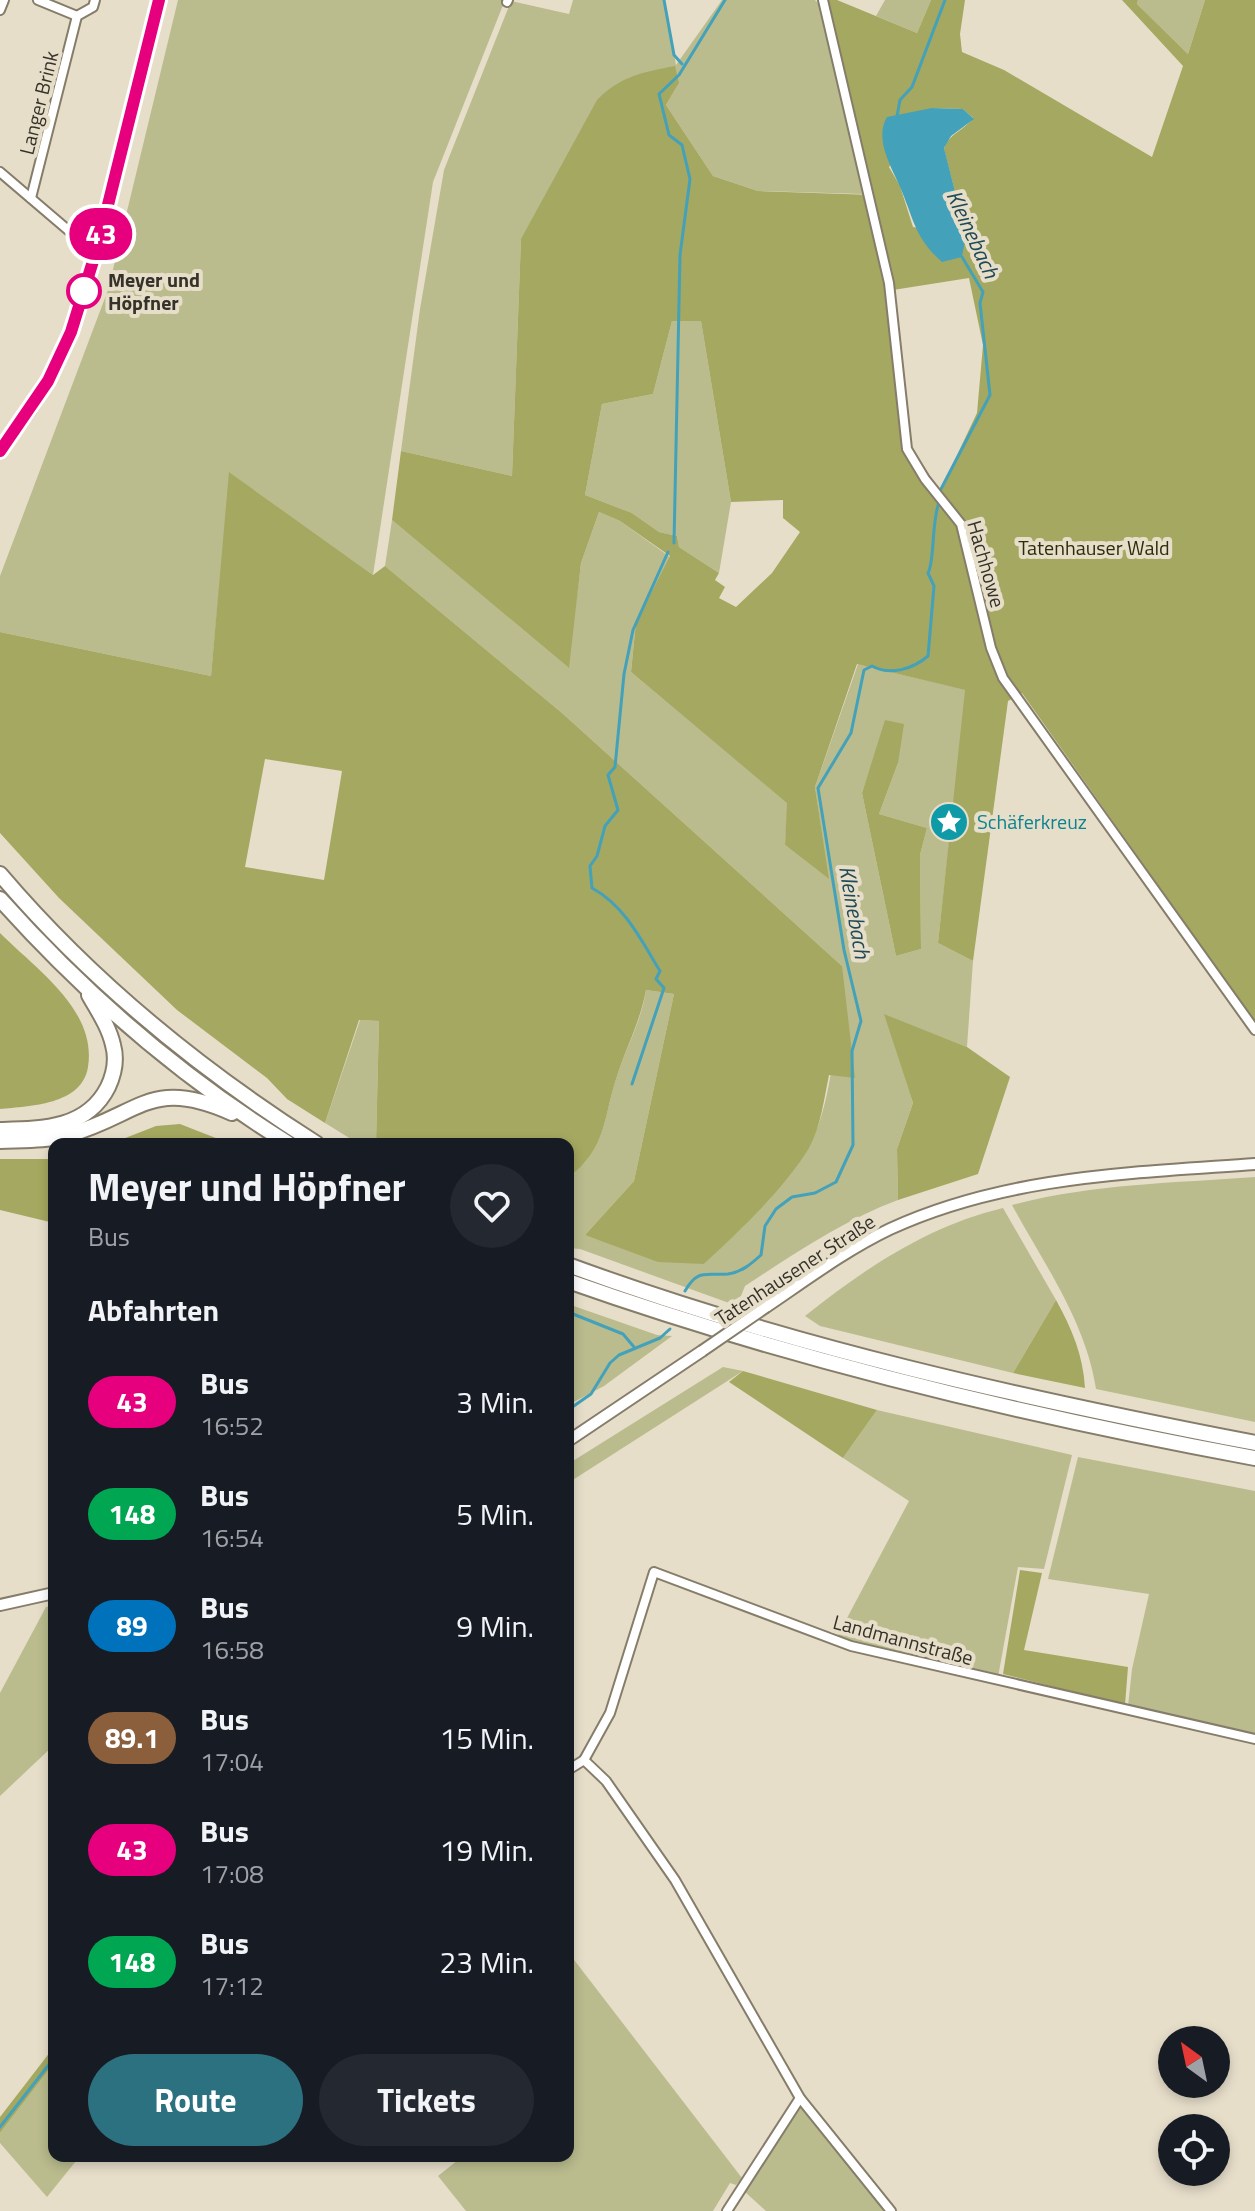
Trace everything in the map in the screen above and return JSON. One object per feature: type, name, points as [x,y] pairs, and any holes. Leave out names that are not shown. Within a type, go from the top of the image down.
[{"type":"highway","points":[[0,874],[124,1002],[214,1074],[308,1138]]},
{"type":"highway","points":[[0,899],[85,988],[129,1026],[279,1138]]},
{"type":"highway","points":[[0,1130],[68,1123],[85,1115],[104,1095],[115,1065],[114,1047],[85,988]]},
{"type":"highway","points":[[0,1141],[66,1136],[139,1103],[180,1097],[201,1100],[259,1126]]},
{"type":"highway","points":[[574,1267],[726,1319],[909,1369],[1255,1443]]},
{"type":"highway","points":[[574,1283],[709,1330],[815,1361],[1099,1428],[1255,1458]]},
{"type":"street","points":[[0,10],[4,0]]},
{"type":"street","points":[[38,0],[77,16],[93,7],[95,0]]},
{"type":"street","points":[[0,450],[29,410],[61,355],[98,245],[159,0]]},
{"type":"street","name":"Hachhowe","points":[[823,0],[889,283],[907,449],[925,479],[961,524],[991,648],[1003,678],[1255,1030]]},
{"type":"street","name":"Langer Brink","points":[[31,198],[77,16]]},
{"type":"street","name":"Langer Brink","points":[[0,172],[75,236],[98,245]]},
{"type":"street","name":"Tatenhausener Straße","points":[[574,1437],[847,1254],[888,1230],[938,1209],[1003,1191],[1074,1178],[1255,1164]]},
{"type":"street","name":"Landmannstraße","points":[[574,1766],[584,1760],[610,1713],[654,1572],[851,1646],[1255,1739]]},
{"type":"street","points":[[0,1605],[48,1594]]},
{"type":"street","points":[[584,1760],[606,1781],[675,1880],[800,2098],[834,2145],[891,2211]]},
{"type":"street","points":[[727,2211],[800,2098]]},
{"type":"green space","points":[[178,0],[505,0],[433,182],[373,575],[230,473],[211,676],[0,632],[0,576],[108,290]]},
{"type":"green space","points":[[573,0],[664,0],[676,65],[722,0],[815,0],[820,5],[863,194],[758,191],[713,176],[666,105],[679,83],[521,239],[512,476],[401,451],[420,309],[444,170],[511,1],[569,14]]},
{"type":"green space","name":"Tatenhauser Wald","points":[[828,0],[837,0],[917,33],[931,0],[965,0],[960,34],[962,52],[1004,70],[1152,157],[1183,66],[1122,0],[1138,0],[1137,4],[1188,54],[1205,0],[1255,0],[1255,1022],[1022,693],[1008,701],[973,961],[938,943],[965,690],[857,664],[815,787],[829,879],[785,845],[787,803],[631,672],[636,622],[670,556],[620,521],[599,512],[581,563],[569,668],[392,520],[401,451],[512,476],[521,239],[597,100],[615,85],[643,73],[675,66],[679,83],[666,105],[713,176],[758,191],[874,195]],"holes":[[[932,108],[963,109],[973,118],[949,140],[944,149],[966,235],[913,227],[900,186],[889,167]],[[969,278],[983,345],[977,413],[940,491],[911,447],[893,290]],[[672,321],[701,321],[731,502],[783,500],[783,518],[800,532],[772,573],[736,607],[719,598],[725,587],[715,580],[719,573],[679,547],[677,536],[659,532],[632,513],[585,495],[602,404],[653,394]]]},
{"type":"green space","points":[[885,0],[931,0],[917,33],[876,16]]},
{"type":"green space","points":[[1138,0],[1205,0],[1188,54],[1137,4]]},
{"type":"green space","points":[[672,321],[701,321],[731,502],[719,573],[679,547],[677,536],[659,532],[632,513],[585,495],[602,404],[653,394]]},
{"type":"green space","points":[[229,472],[373,575],[385,566],[562,713],[842,966],[855,1078],[829,1075],[819,1122],[809,1148],[774,1195],[704,1264],[658,1262],[585,1235],[634,1181],[674,994],[646,990],[597,1143],[591,1155],[574,1173],[574,1138],[376,1138],[379,1021],[359,1020],[325,1123],[287,1099],[267,1078],[177,1010],[59,898],[0,833],[0,632],[211,676]],"holes":[[[265,759],[342,771],[324,880],[245,867]]]},
{"type":"green space","points":[[599,512],[620,521],[670,557],[636,622],[631,672],[788,803],[785,845],[828,878],[815,787],[858,664],[966,690],[938,943],[973,961],[967,1047],[885,1015],[913,1103],[897,1149],[898,1200],[857,1218],[800,1250],[745,1286],[741,1296],[729,1303],[574,1248],[574,1173],[591,1155],[597,1143],[646,990],[674,994],[634,1181],[585,1235],[704,1264],[788,1178],[818,1127],[829,1082],[842,966],[562,713],[385,566],[392,520],[568,667],[581,563]],"holes":[[[886,720],[898,763],[879,814],[927,828],[920,855],[921,949],[896,956],[862,793]]]},
{"type":"green space","points":[[885,720],[904,724],[898,763],[879,814],[927,828],[920,855],[921,949],[896,956],[862,793]]},
{"type":"green space","points":[[0,933],[61,992],[83,1027],[88,1046],[88,1067],[84,1080],[76,1089],[53,1101],[0,1109]]},
{"type":"green space","points":[[884,1014],[967,1047],[1010,1077],[978,1174],[898,1200],[897,1149],[913,1103]]},
{"type":"green space","points":[[360,1020],[379,1021],[376,1138],[349,1138],[325,1123]]},
{"type":"green space","points":[[180,1124],[216,1138],[125,1138],[156,1126]]},
{"type":"green space","points":[[0,1159],[48,1159],[48,1222],[0,1210]]},
{"type":"green space","points":[[1255,1177],[1255,1422],[1096,1389],[1091,1364],[1073,1317],[1012,1205],[1102,1188]]},
{"type":"green space","points":[[1003,1208],[1056,1300],[1013,1373],[820,1326],[805,1316],[874,1265],[923,1237]]},
{"type":"green space","points":[[1056,1300],[1076,1342],[1085,1388],[1013,1373]]},
{"type":"green space","points":[[574,1306],[657,1335],[672,1336],[604,1386],[574,1402]]},
{"type":"green space","points":[[723,1367],[743,1371],[574,1479],[574,1460]]},
{"type":"green space","points":[[743,1371],[877,1410],[843,1458],[729,1382]]},
{"type":"green space","points":[[877,1410],[1072,1455],[1044,1569],[1018,1567],[998,1677],[837,1637],[909,1501],[843,1458]]},
{"type":"green space","points":[[1078,1457],[1255,1491],[1255,1734],[1128,1706],[1132,1669],[1149,1594],[1048,1579]]},
{"type":"green space","points":[[1020,1570],[1042,1573],[1024,1650],[1128,1667],[1125,1705],[1003,1674]]},
{"type":"green space","points":[[46,1607],[48,1751],[0,1796],[0,1693]]},
{"type":"green space","points":[[574,1960],[742,2178],[736,2185],[730,2183],[713,2211],[466,2211],[438,2176],[456,2162],[574,2162]]},
{"type":"green space","points":[[48,2055],[48,2071],[0,2133],[0,2117]]},
{"type":"green space","points":[[48,2071],[48,2162],[75,2162],[47,2197],[0,2143],[0,2133]]},
{"type":"green space","points":[[800,2106],[886,2211],[766,2211],[744,2191]]},
{"type":"water","points":[[932,108],[963,109],[974,119],[951,136],[944,148],[966,235],[962,257],[942,262],[916,227],[889,161],[882,134],[887,117]]},
{"type":"waterway","points":[[664,0],[674,55],[682,64]]},
{"type":"waterway","points":[[674,543],[680,255],[690,179],[682,145],[669,135],[659,94],[679,75],[725,0]]},
{"type":"waterway","name":"Kleinebach","points":[[897,116],[900,100],[912,87],[945,0]]},
{"type":"waterway","name":"Kleinebach","points":[[941,489],[990,395],[980,303],[983,292],[962,257]]},
{"type":"waterway","name":"Kleinebach","points":[[685,1291],[699,1276],[733,1273],[761,1255],[765,1226],[776,1209],[792,1197],[815,1193],[836,1182],[853,1145],[852,1051],[861,1021],[844,950],[818,788],[851,733],[864,670],[872,666],[901,670],[928,656],[934,586],[928,573],[939,502]]},
{"type":"waterway","points":[[632,1084],[664,988],[656,979],[660,971],[631,925],[614,904],[592,888],[590,866],[597,856],[605,826],[618,810],[608,775],[615,767],[624,674],[633,630],[668,552]]},
{"type":"waterway","points":[[574,1314],[623,1334],[634,1347]]},
{"type":"waterway","name":"Kleinebach","points":[[574,1406],[591,1394],[610,1363],[619,1355],[660,1338],[670,1329]]},
{"type":"waterway","name":"Kleinebach","points":[[0,2127],[48,2066]]},
{"type":"bus line","name":"43","points":[[0,451],[48,381],[71,332],[98,245],[159,0]]},
{"type":"place","name":"Meyer und Höpfner","points":[[84,291]]},
{"type":"place","name":"Schäferkreuz","points":[[949,822]]}]
